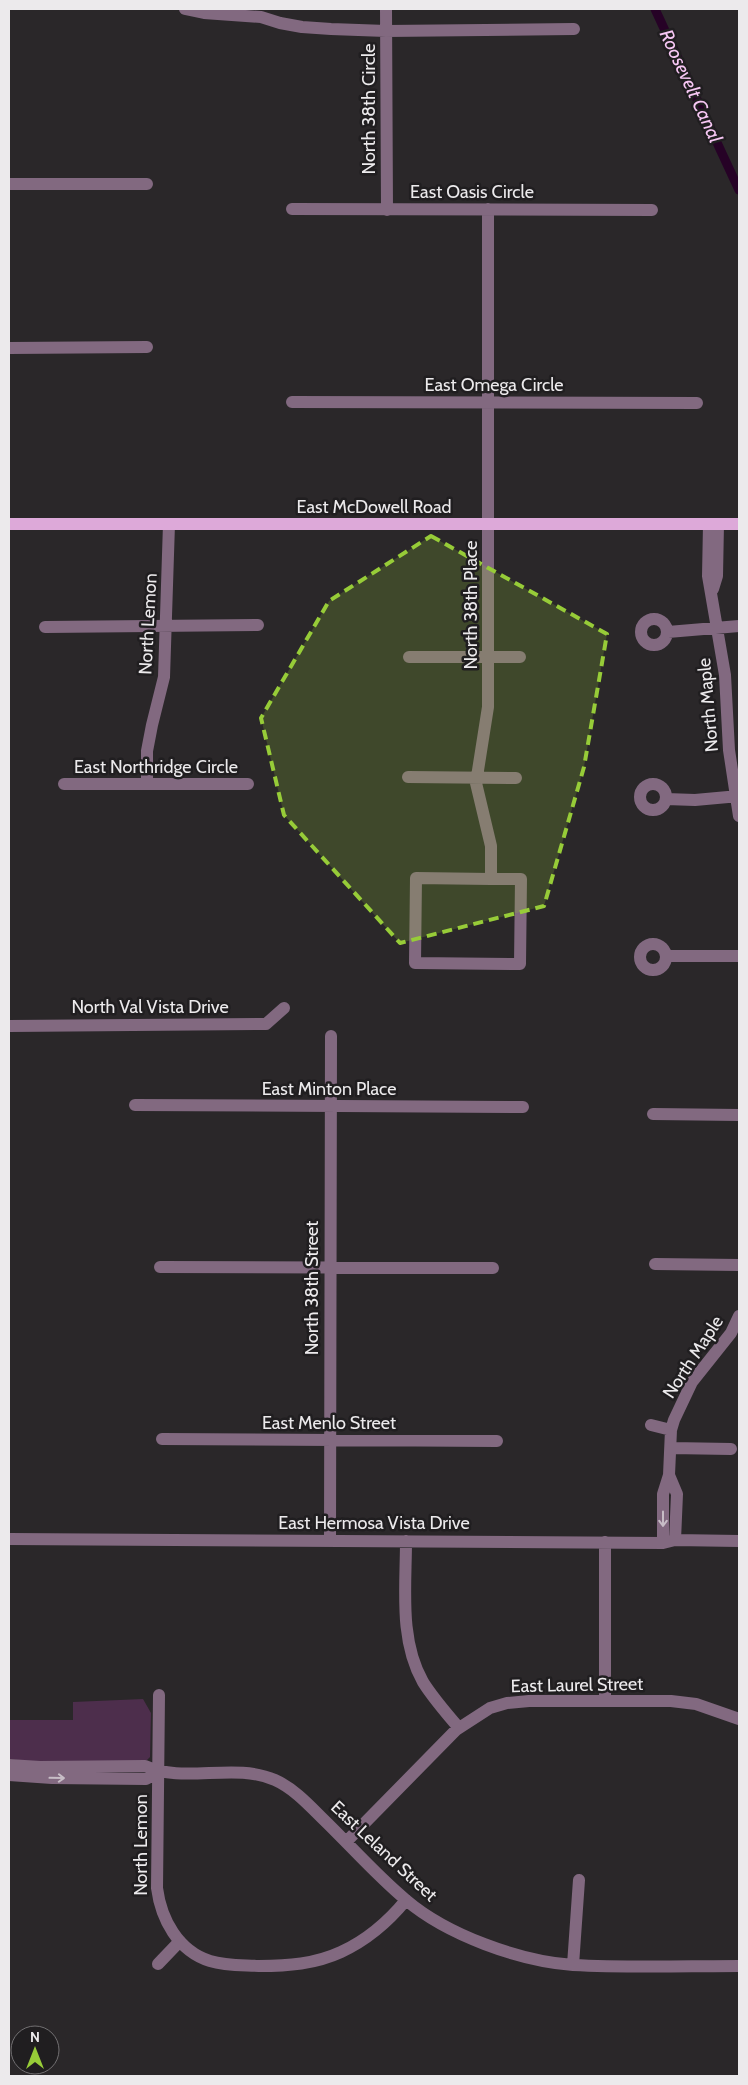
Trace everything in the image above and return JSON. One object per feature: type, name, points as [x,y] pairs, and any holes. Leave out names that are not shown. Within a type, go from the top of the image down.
[{"type":"main road","name":"East McDowell Road","points":[[9,524],[739,524]]},
{"type":"street","points":[[185,9],[204,13],[261,17],[302,27],[386,30],[574,29]]},
{"type":"street","name":"North 38th Circle","points":[[386,9],[387,210]]},
{"type":"street","points":[[9,184],[147,184]]},
{"type":"street","name":"East Oasis Circle","points":[[292,209],[652,210]]},
{"type":"street","name":"North 38th Place","points":[[488,209],[488,707],[476,783],[491,846],[490,879]]},
{"type":"street","points":[[9,348],[147,347]]},
{"type":"street","name":"East Omega Circle","points":[[292,402],[697,403]]},
{"type":"street","name":"North Lemon","points":[[147,783],[147,752],[164,677],[169,524]]},
{"type":"street","name":"North Maple","points":[[713,524],[708,576],[727,689],[729,750],[738,796],[739,816]]},
{"type":"street","points":[[45,626],[258,625]]},
{"type":"street","points":[[668,632],[739,626]]},
{"type":"street","points":[[409,656],[520,657]]},
{"type":"street","points":[[408,777],[516,778]]},
{"type":"street","name":"East Northridge Circle","points":[[64,784],[248,784]]},
{"type":"street","points":[[666,799],[695,800],[738,796]]},
{"type":"street","points":[[416,878],[490,879],[521,879],[520,964],[415,963],[416,878]]},
{"type":"street","points":[[667,956],[739,956]]},
{"type":"street","name":"North Val Vista Drive","points":[[9,1026],[266,1024],[284,1008]]},
{"type":"street","name":"North 38th Street","points":[[330,1540],[331,1036]]},
{"type":"street","name":"East Minton Place","points":[[135,1105],[523,1107]]},
{"type":"street","points":[[653,1114],[739,1115]]},
{"type":"street","points":[[655,1264],[739,1265]]},
{"type":"street","points":[[160,1267],[494,1268]]},
{"type":"street","name":"North Maple","points":[[669,1542],[663,1494],[670,1476],[672,1430],[680,1404],[692,1382],[731,1333],[739,1316]]},
{"type":"street","points":[[651,1425],[672,1430]]},
{"type":"street","name":"East Menlo Street","points":[[162,1439],[496,1441]]},
{"type":"street","points":[[670,1448],[731,1449]]},
{"type":"street","name":"East Hermosa Vista Drive","points":[[9,1539],[739,1541]]},
{"type":"street","points":[[406,1541],[406,1621],[413,1661],[426,1687],[458,1728]]},
{"type":"street","points":[[605,1542],[605,1701]]},
{"type":"street","name":"North Lemon","points":[[159,1695],[157,1888],[159,1905],[164,1919],[180,1941],[196,1954],[222,1964],[298,1965],[321,1960],[342,1952],[384,1924],[406,1900]]},
{"type":"street","name":"East Laurel Street","points":[[346,1842],[458,1728],[490,1708],[507,1703],[671,1701],[717,1710],[739,1719]]},
{"type":"street","name":"East Leland Street","points":[[9,1764],[40,1767],[145,1766],[159,1772],[236,1772],[263,1776],[276,1780],[305,1801],[406,1900],[428,1916],[463,1935],[532,1959],[573,1965],[739,1966]]},
{"type":"street","name":"East Leland Street","points":[[9,1775],[52,1778],[146,1778],[159,1772]]},
{"type":"street","points":[[573,1965],[579,1880]]},
{"type":"street","points":[[158,1964],[180,1941]]},
{"type":"highlighted area","points":[[431,536],[607,634],[584,767],[544,906],[400,943],[284,815],[261,718],[329,601]]},
{"type":"shaded area","points":[[143,1699],[151,1713],[150,1757],[146,1761],[27,1761],[9,1759],[9,1720],[73,1720],[73,1702]]},
{"type":"waterway","name":"Roosevelt Canal","points":[[655,9],[739,190]]}]
